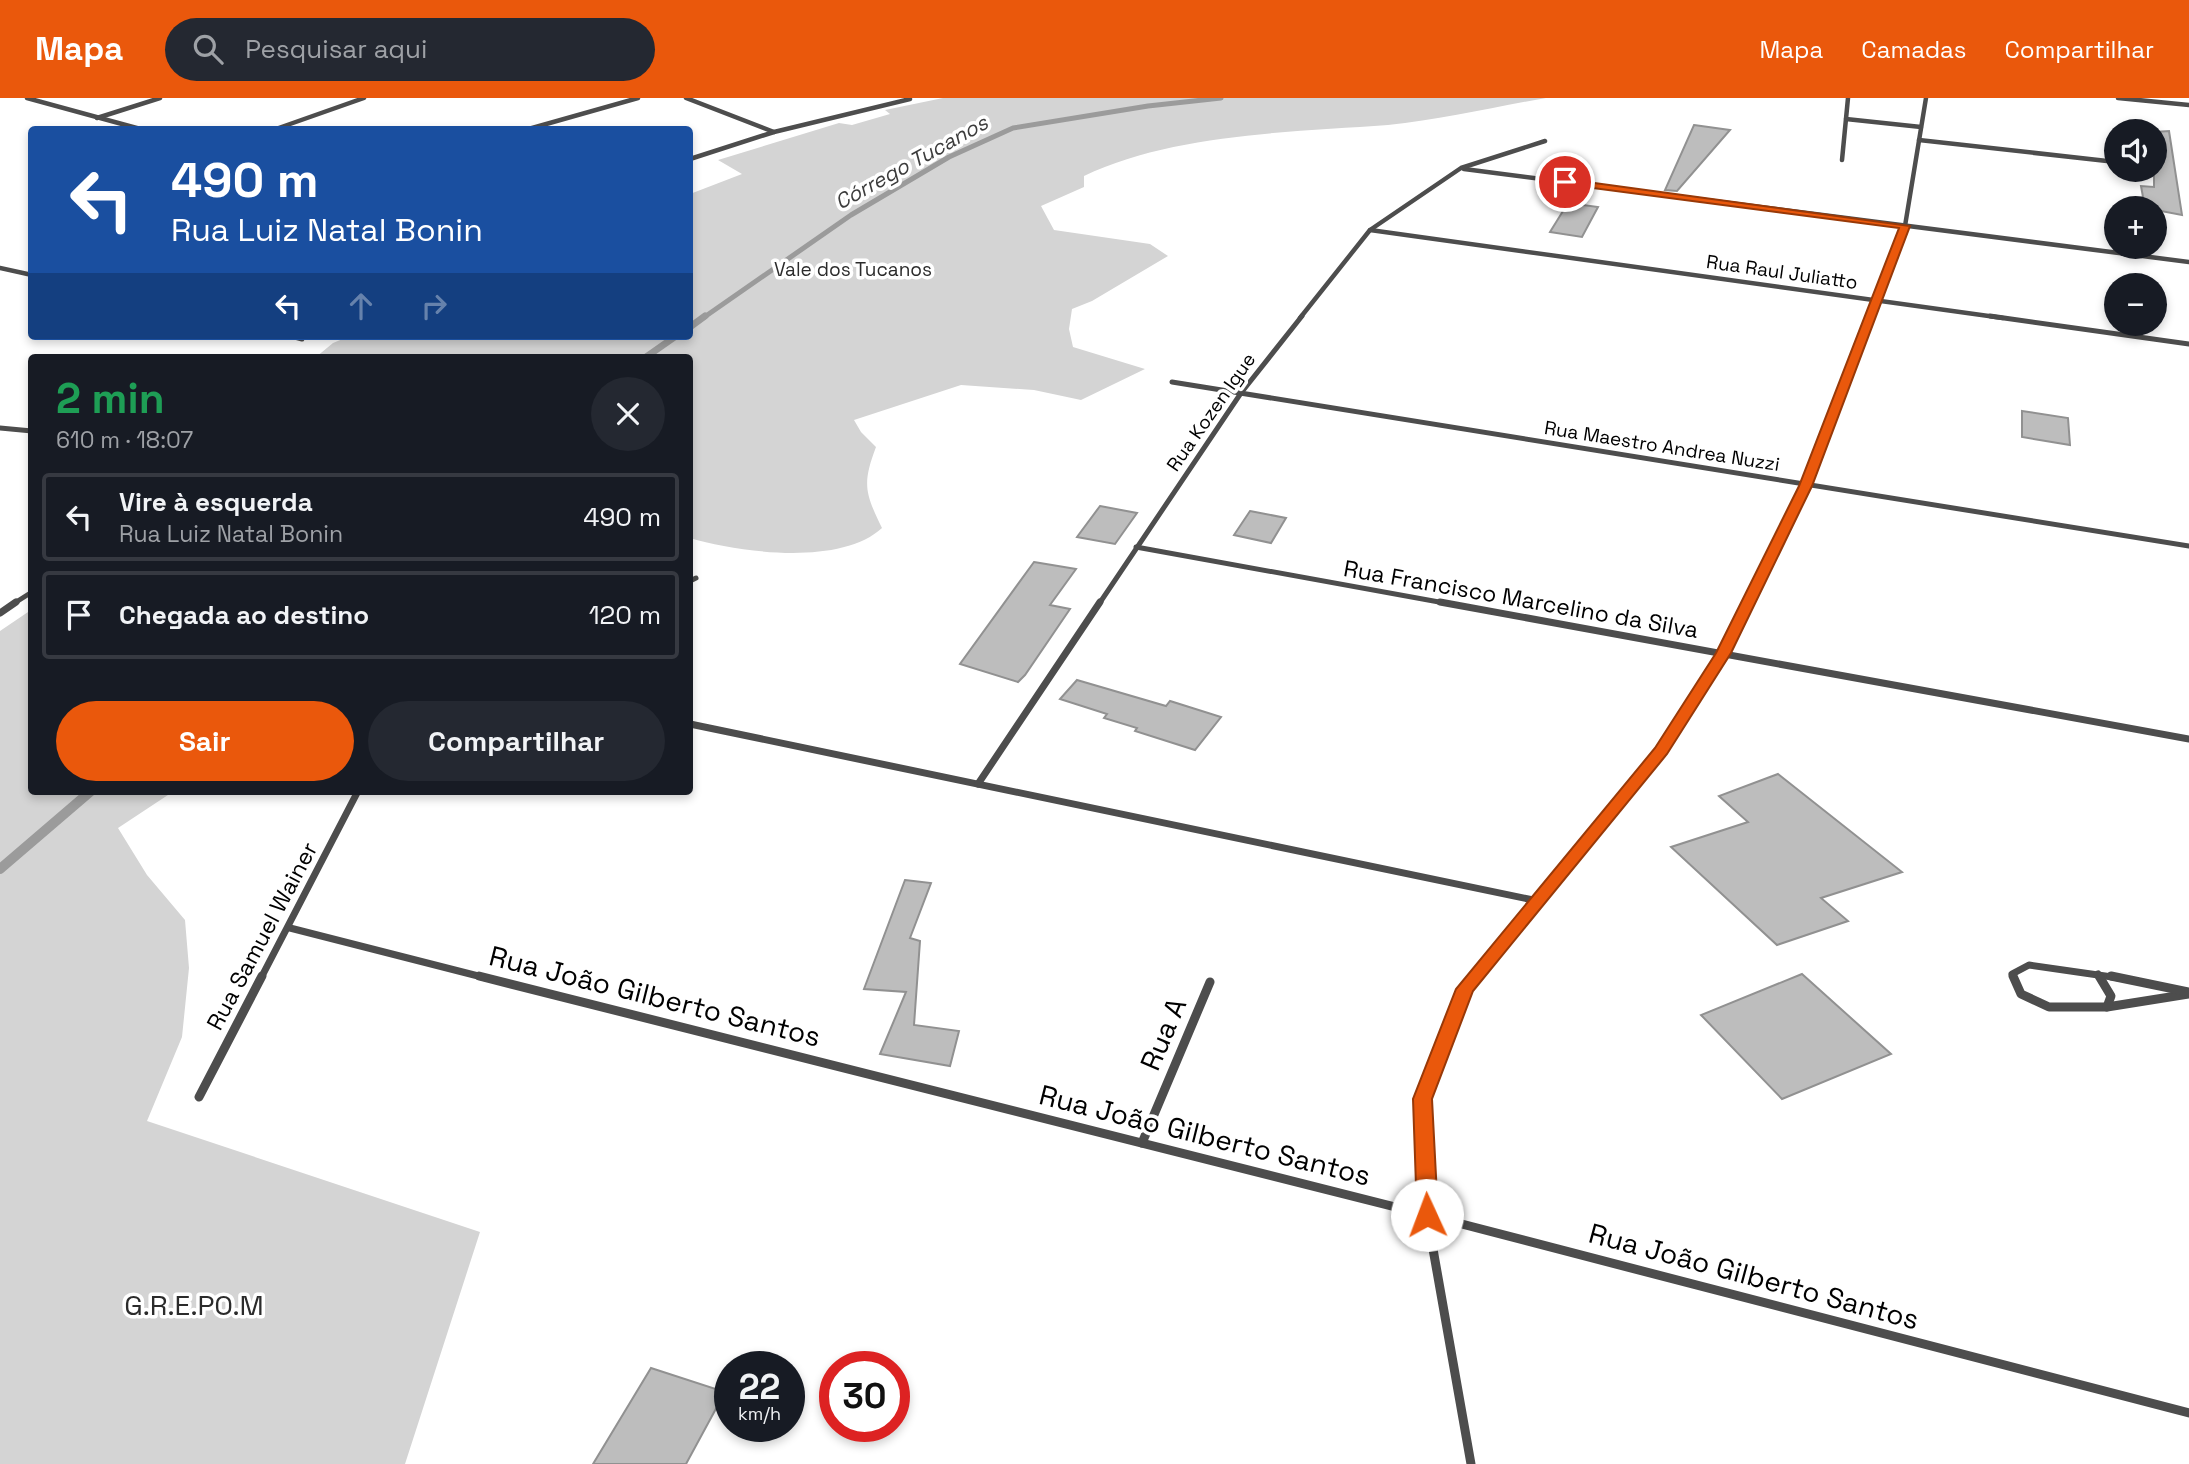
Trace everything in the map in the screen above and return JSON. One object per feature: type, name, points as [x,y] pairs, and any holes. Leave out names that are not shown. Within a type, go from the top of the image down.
[{"type":"street","points":[[27,98],[128,126]]},
{"type":"street","points":[[97,118],[160,98]]},
{"type":"street","points":[[284,126],[363,98]]},
{"type":"street","points":[[539,126],[638,98]]},
{"type":"street","points":[[686,98],[774,132]]},
{"type":"street","points":[[1842,160],[1848,98]]},
{"type":"street","points":[[1471,1464],[1427,1215],[1423,1099],[1465,989],[1662,751],[1724,653],[1806,486],[1905,226],[1926,98]]},
{"type":"street","points":[[2118,98],[2189,105]]},
{"type":"street","points":[[693,158],[774,132],[910,99]]},
{"type":"street","points":[[1846,119],[1921,127]]},
{"type":"street","points":[[1919,140],[2104,161]]},
{"type":"street","name":"Rua Kozen Igue","points":[[978,784],[1241,393],[1370,230],[1461,168],[1545,141]]},
{"type":"street","points":[[1461,168],[2189,262]]},
{"type":"street","name":"Rua Raul Juliatto","points":[[1370,230],[2189,344]]},
{"type":"street","points":[[0,268],[28,274]]},
{"type":"street","name":"Rua Maestro Andrea Nuzzi","points":[[1172,382],[2189,546]]},
{"type":"street","points":[[0,428],[28,431]]},
{"type":"street","name":"Rua Francisco Marcelino da Silva","points":[[1136,547],[2189,739]]},
{"type":"street","points":[[0,613],[28,595]]},
{"type":"street","points":[[693,725],[1538,901]]},
{"type":"street","name":"Rua Samuel Wainer","points":[[199,1097],[290,928],[356,795]]},
{"type":"street","name":"Rua João Gilberto Santos","points":[[290,928],[1427,1215],[2189,1413]]},
{"type":"street","points":[[2029,965],[2097,973],[2189,993],[2106,1007],[2049,1007],[2021,994],[2012,974],[2029,965]]},
{"type":"street","points":[[2097,973],[2111,996],[2106,1007]]},
{"type":"street","name":"Rua A","points":[[1142,1143],[1210,982]]},
{"type":"green space","name":"Vale dos Tucanos","points":[[943,98],[1546,98],[1408,123],[1273,133],[1193,143],[1118,162],[1084,176],[1084,187],[1041,206],[1054,230],[1150,244],[1168,256],[1092,301],[1072,309],[1069,329],[1073,347],[1145,369],[1081,400],[1034,390],[961,385],[854,420],[861,432],[876,447],[867,488],[882,528],[864,540],[842,548],[790,553],[736,548],[693,539],[693,354],[320,354],[340,340],[693,340],[693,193],[742,174],[718,160],[839,123],[852,125],[890,114],[885,110]]},
{"type":"green space","name":"G.R.E.PO.M","points":[[28,612],[28,795],[168,795],[118,828],[147,875],[185,920],[189,968],[182,1037],[147,1121],[480,1232],[405,1464],[0,1464],[0,631]]},
{"type":"building","points":[[1694,125],[1730,130],[1677,191],[1665,190]]},
{"type":"building","points":[[2167,131],[2182,215],[2167,212],[2167,196],[2143,196],[2141,186],[2154,187],[2154,182],[2167,182]]},
{"type":"building","points":[[1568,203],[1598,207],[1582,237],[1550,232]]},
{"type":"building","points":[[2022,411],[2068,418],[2070,445],[2022,437]]},
{"type":"building","points":[[1100,506],[1137,513],[1115,544],[1077,537]]},
{"type":"building","points":[[1250,511],[1286,518],[1271,543],[1234,535]]},
{"type":"building","points":[[1034,562],[1076,569],[1050,605],[1070,609],[1025,675],[1018,682],[960,664]]},
{"type":"building","points":[[1077,680],[1166,706],[1170,701],[1221,717],[1195,750],[1135,731],[1137,728],[1104,718],[1107,714],[1060,699]]},
{"type":"building","points":[[1778,774],[1902,872],[1821,898],[1848,921],[1777,945],[1671,847],[1748,822],[1719,796]]},
{"type":"building","points":[[905,880],[931,883],[910,938],[920,941],[914,1025],[959,1031],[950,1066],[880,1054],[906,992],[864,989]]},
{"type":"building","points":[[1802,974],[1891,1054],[1782,1099],[1701,1015]]},
{"type":"building","points":[[651,1368],[714,1388],[714,1412],[686,1464],[593,1464]]},
{"type":"waterway","name":"Córrego Tucanos","points":[[703,318],[851,215],[949,157],[1013,128],[1148,106],[1221,98]]},
{"type":"waterway","name":"Córrego Tucanos","points":[[693,325],[705,316]]},
{"type":"waterway","name":"Córrego Tucanos","points":[[650,354],[670,340]]},
{"type":"waterway","name":"Córrego Tucanos","points":[[0,869],[86,795]]},
{"type":"route","points":[[1427,1215],[1423,1099],[1465,989],[1662,751],[1724,653],[1806,486],[1905,226],[1565,182]]}]
